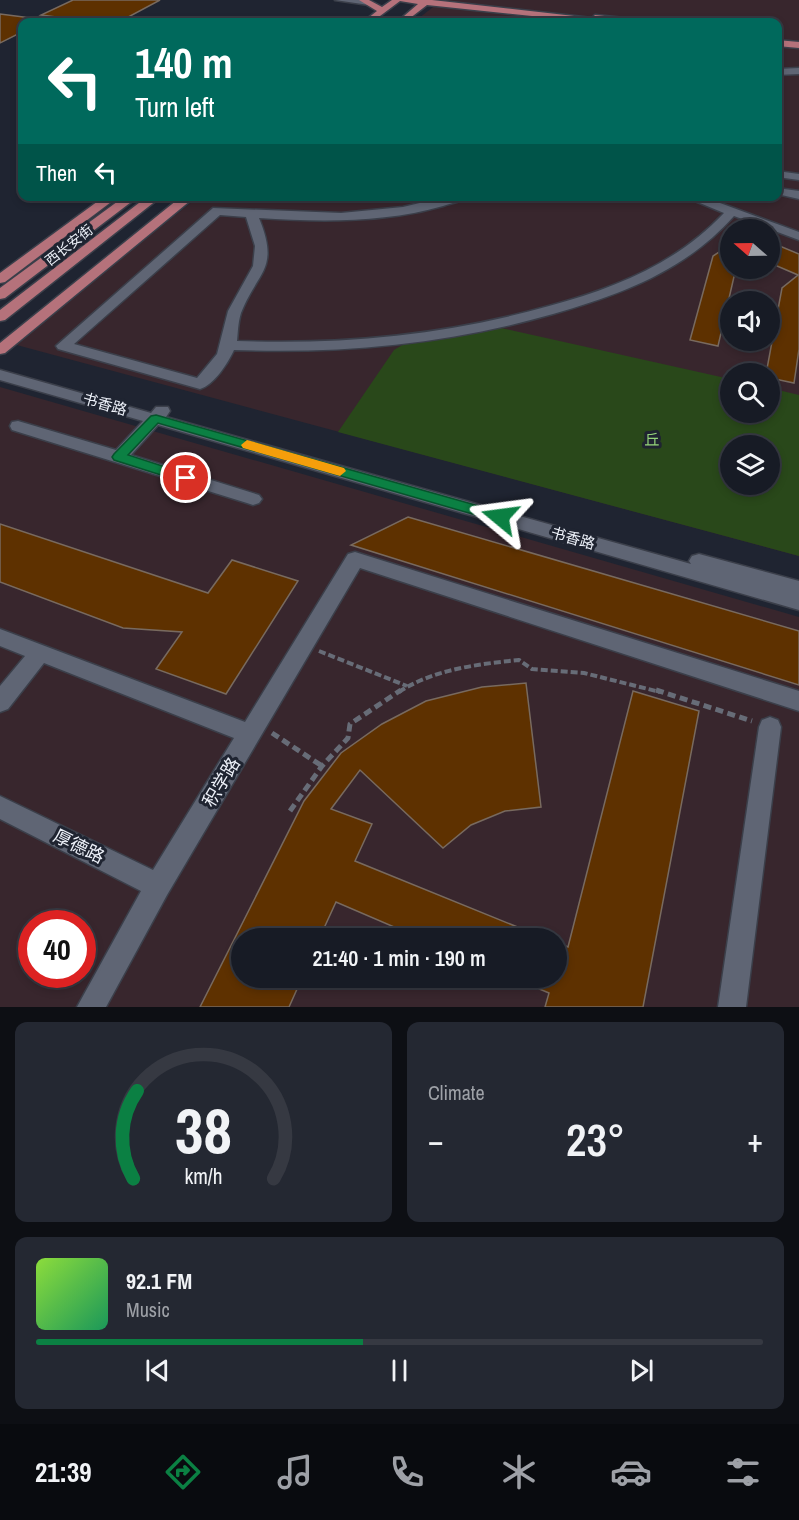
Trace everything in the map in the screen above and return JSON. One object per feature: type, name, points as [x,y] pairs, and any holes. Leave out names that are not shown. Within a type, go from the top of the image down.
[{"type":"main road","points":[[364,18],[372,5],[397,0]]},
{"type":"main road","points":[[403,0],[573,18]]},
{"type":"main road","points":[[387,18],[411,0]]},
{"type":"main road","points":[[453,0],[609,18]]},
{"type":"main road","points":[[406,18],[427,1]]},
{"type":"main road","points":[[782,41],[799,43]]},
{"type":"main road","points":[[0,279],[105,201]]},
{"type":"main road","name":"西长安街","points":[[0,296],[126,201]]},
{"type":"main road","name":"西长安街","points":[[0,317],[150,201]]},
{"type":"main road","points":[[0,350],[184,201]]},
{"type":"street","points":[[339,0],[372,5]]},
{"type":"street","points":[[782,72],[799,71]]},
{"type":"street","points":[[782,175],[799,177]]},
{"type":"street","points":[[782,192],[799,195]]},
{"type":"street","points":[[251,214],[261,242],[262,259],[259,272],[235,310],[230,323],[228,345],[219,363],[200,384],[63,346],[217,211],[330,217],[405,211],[444,201]]},
{"type":"street","points":[[703,201],[799,236]]},
{"type":"street","points":[[228,345],[309,348],[382,343],[433,337],[521,320],[608,293],[678,260],[716,229],[732,211]]},
{"type":"street","name":"书香路","points":[[0,368],[799,602]]},
{"type":"street","name":"书香路","points":[[0,375],[159,415],[799,589]]},
{"type":"street","points":[[119,457],[159,415]]},
{"type":"street","points":[[18,426],[253,499]]},
{"type":"street","name":"积学路","points":[[91,1007],[158,886],[355,559],[799,701]]},
{"type":"street","points":[[0,637],[252,731]]},
{"type":"street","points":[[0,702],[40,652]]},
{"type":"street","points":[[732,1007],[770,727]]},
{"type":"street","name":"厚德路","points":[[0,807],[158,886]]},
{"type":"path","points":[[304,645],[408,686]]},
{"type":"path","points":[[290,810],[322,766],[348,738],[350,724],[408,686],[465,666],[519,660],[532,669],[584,673],[636,684],[770,727]]},
{"type":"path","points":[[252,731],[277,735],[322,766]]},
{"type":"shaded area","points":[[442,0],[799,0],[799,556],[13,344],[193,201],[782,201],[782,18],[419,18]]},
{"type":"shaded area","points":[[0,387],[799,617],[799,1007],[0,1007]]},
{"type":"green space","name":"丘","points":[[497,327],[720,377],[720,423],[780,423],[780,390],[799,395],[799,556],[338,432],[394,350],[409,341]]},
{"type":"building","points":[[73,0],[160,0],[126,18],[64,18],[41,15]]},
{"type":"building","points":[[0,14],[31,18],[18,18],[18,34],[0,43]]},
{"type":"building","points":[[780,246],[799,254],[799,349],[794,383],[780,380],[780,363],[768,363],[770,351],[780,351],[782,288],[798,275],[780,267]]},
{"type":"building","points":[[720,251],[720,279],[733,279],[731,291],[720,291],[718,346],[690,340],[713,256]]},
{"type":"building","points":[[408,517],[799,631],[799,685],[351,545]]},
{"type":"building","points":[[0,524],[208,593],[232,560],[298,581],[226,694],[156,669],[182,632],[123,628],[0,582]]},
{"type":"building","points":[[526,683],[541,807],[505,811],[471,825],[443,848],[360,770],[331,809],[372,824],[355,861],[520,928],[396,928],[336,902],[324,928],[240,928],[304,801],[341,753],[382,724],[426,701],[482,687]]},
{"type":"building","points":[[633,691],[699,711],[643,1007],[545,1007],[549,993],[537,988],[567,988],[568,947]]},
{"type":"building","points":[[231,946],[231,988],[298,988],[289,1007],[200,1007]]},
{"type":"slow traffic","points":[[247,445],[340,471]]},
{"type":"route","points":[[186,478],[119,457],[156,418],[500,517]]}]
